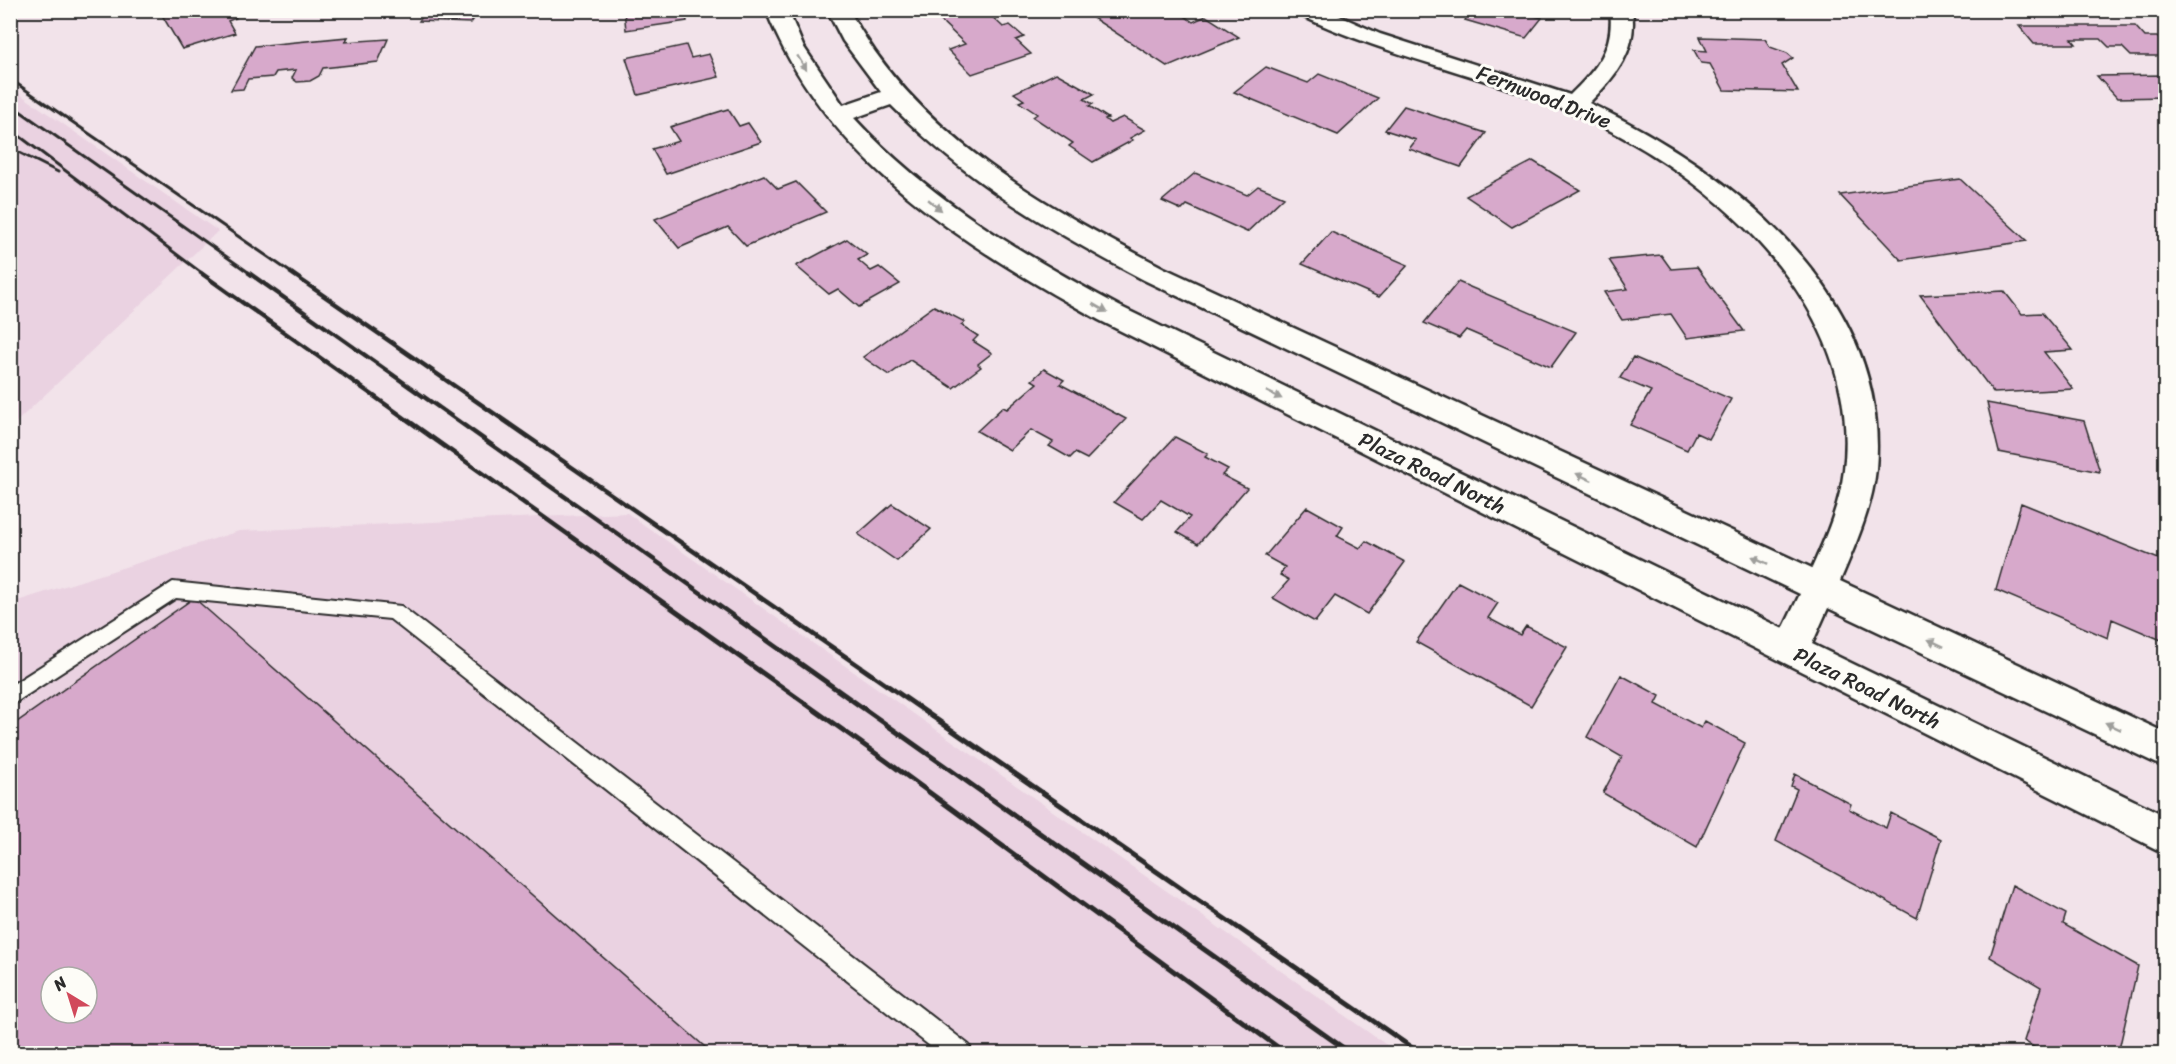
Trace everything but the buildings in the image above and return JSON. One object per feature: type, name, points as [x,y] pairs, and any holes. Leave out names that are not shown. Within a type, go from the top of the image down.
[{"type":"street","name":"Plaza Road North","points":[[777,10],[796,54],[839,116],[870,149],[947,215],[994,248],[1120,318],[2166,836]]},
{"type":"street","points":[[838,10],[854,40],[896,95],[927,126],[1001,186],[1045,216],[1095,244],[1154,274],[2166,751]]},
{"type":"street","name":"Fernwood Drive","points":[[1308,10],[1370,37],[1574,104],[1623,127],[1717,187],[1796,266],[1826,311],[1845,356],[1859,406],[1860,468],[1846,525],[1791,651]]},
{"type":"street","points":[[1574,104],[1608,70],[1620,50],[1624,24],[1621,10]]},
{"type":"street","points":[[839,116],[896,95]]},
{"type":"lane","points":[[10,697],[173,590],[394,612],[960,1053]]},
{"type":"shaded area","points":[[11,88],[218,231],[11,427]]},
{"type":"shaded area","points":[[627,513],[1398,1053],[11,1054],[11,603],[239,531]]},
{"type":"railway","points":[[10,79],[293,274]]},
{"type":"railway","points":[[10,104],[251,274]]},
{"type":"railway","points":[[10,129],[203,274]]},
{"type":"railway","points":[[10,148],[58,172]]},
{"type":"railway","points":[[201,273],[691,622]]},
{"type":"railway","points":[[249,273],[742,622]]},
{"type":"railway","points":[[291,273],[796,622]]},
{"type":"railway","points":[[689,621],[885,760],[1287,1054]]},
{"type":"railway","points":[[740,621],[1352,1054]]},
{"type":"railway","points":[[794,621],[1421,1054]]}]
